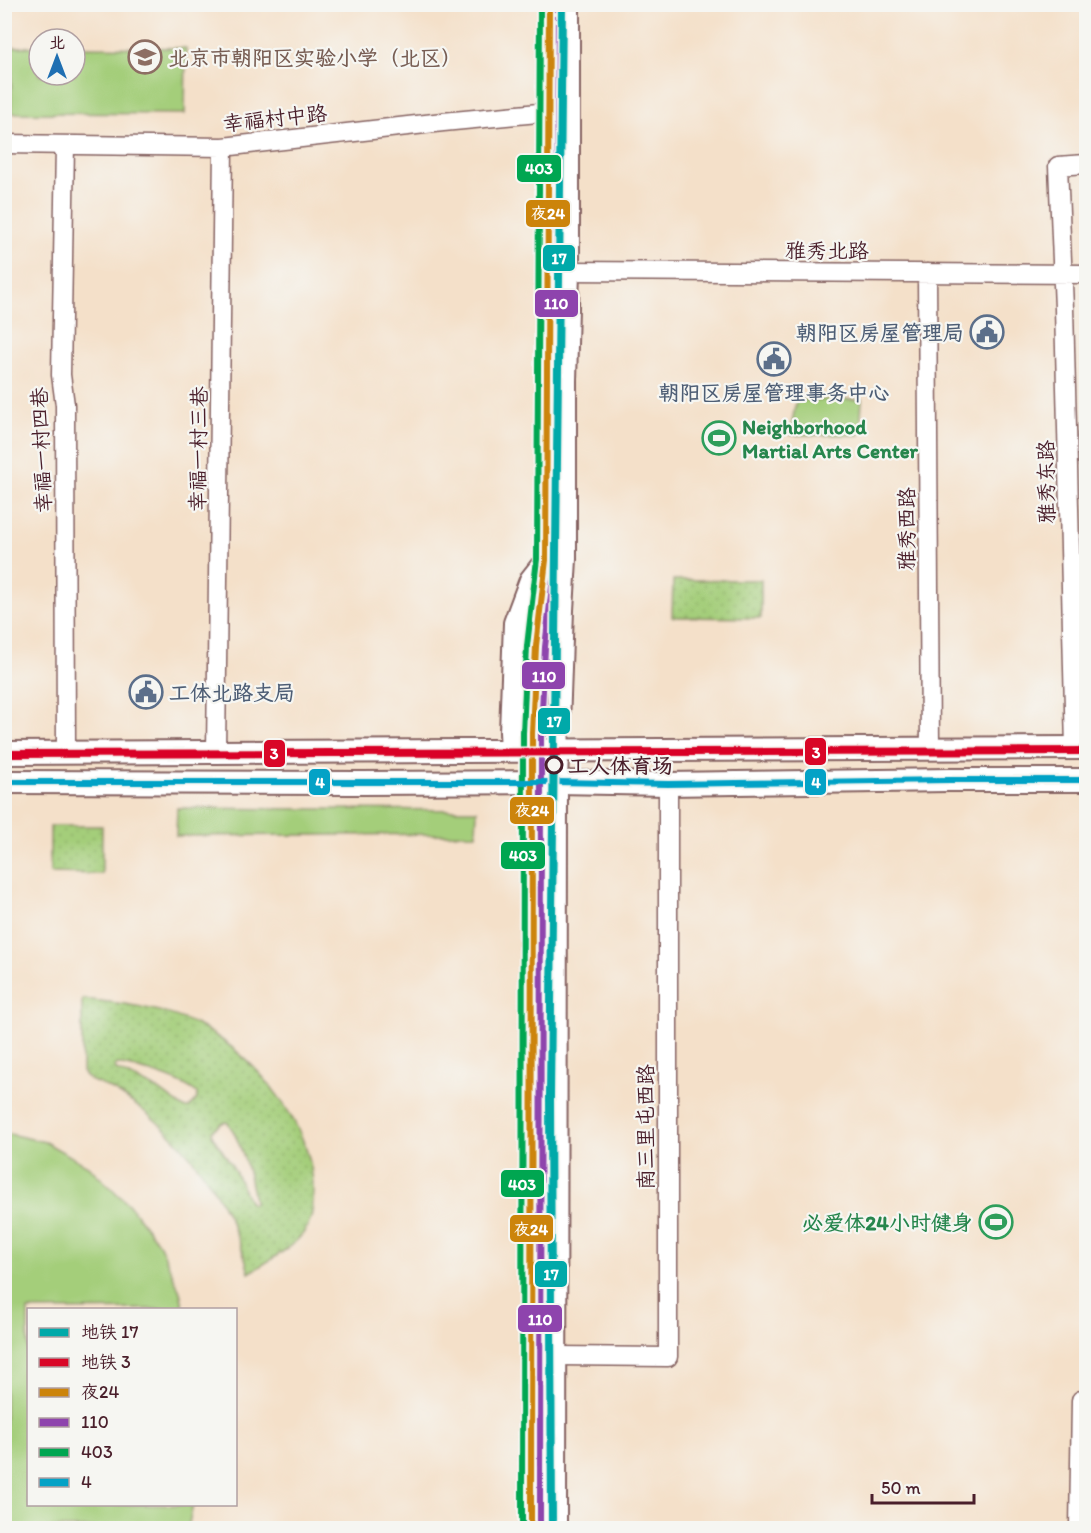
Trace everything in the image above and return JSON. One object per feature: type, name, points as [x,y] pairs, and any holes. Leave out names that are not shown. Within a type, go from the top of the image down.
[{"type":"main road","points":[[531,1528],[532,782],[522,750],[513,668],[515,623],[531,580],[546,560],[549,4]]},
{"type":"main road","points":[[555,1528],[556,782],[561,610],[565,559],[568,4]]},
{"type":"main road","points":[[4,753],[1081,748]]},
{"type":"main road","points":[[4,782],[668,784],[1086,780]]},
{"type":"street","name":"幸福村中路","points":[[4,144],[223,147],[549,112]]},
{"type":"street","name":"幸福一村四巷","points":[[65,145],[61,375],[65,405],[66,753]]},
{"type":"street","name":"幸福一村三巷","points":[[216,752],[223,147]]},
{"type":"street","name":"雅秀东路","points":[[1081,748],[1058,166],[1086,164]]},
{"type":"street","name":"雅秀北路","points":[[568,271],[1086,274]]},
{"type":"street","name":"雅秀西路","points":[[927,273],[930,749]]},
{"type":"street","name":"南三里屯西路","points":[[555,1356],[668,1357],[668,784]]},
{"type":"street","points":[[1079,1528],[1081,1400]]},
{"type":"green space","points":[[12,47],[27,47],[27,87],[87,87],[87,47],[186,48],[185,114],[11,113]]},
{"type":"green space","points":[[862,399],[860,435],[790,435],[796,400]]},
{"type":"green space","points":[[673,580],[761,580],[761,618],[672,617]]},
{"type":"green space","points":[[177,808],[477,810],[476,834],[176,836]]},
{"type":"green space","points":[[50,826],[102,826],[102,874],[50,873]]},
{"type":"green space","points":[[82,999],[128,1005],[173,1015],[201,1027],[222,1040],[261,1075],[279,1097],[304,1144],[311,1169],[313,1207],[308,1225],[301,1236],[288,1248],[249,1273],[232,1225],[208,1181],[194,1161],[159,1124],[140,1108],[113,1090],[91,1080],[82,1072]],"holes":[[[118,1064],[180,1083],[197,1093],[197,1099],[189,1108],[184,1108],[159,1090],[116,1070],[115,1066]],[[227,1122],[245,1160],[253,1193],[253,1204],[250,1203],[233,1167],[212,1135],[212,1131]]]},
{"type":"green space","points":[[5,1133],[45,1142],[88,1166],[129,1205],[160,1245],[180,1292],[184,1308],[27,1308],[27,1506],[193,1506],[188,1528],[5,1528]]},
{"type":"metro line","name":"17","points":[[552,1528],[550,1096],[562,4]]},
{"type":"metro line","name":"3","points":[[4,754],[1086,751]]},
{"type":"transit line","name":"403","points":[[522,1528],[523,733],[527,646],[537,559],[540,4]]},
{"type":"transit line","name":"夜24","points":[[531,1528],[532,733],[536,646],[546,560],[549,4]]},
{"type":"transit line","name":"110","points":[[540,1528],[541,733],[545,647],[555,560],[558,4]]},
{"type":"transit line","name":"4","points":[[4,782],[668,784],[1086,780]]},
{"type":"place","name":"北京市朝阳区实验小学（北区）","points":[[145,57]]},
{"type":"place","name":"朝阳区房屋管理局","points":[[987,332]]},
{"type":"place","name":"朝阳区房屋管理事务中心","points":[[774,359]]},
{"type":"place","name":"Neighborhood Martial Arts Center","points":[[719,438]]},
{"type":"place","name":"工体北路支局","points":[[146,692]]},
{"type":"place","name":"工人体育场","points":[[554,765]]},
{"type":"place","name":"必爱体24小时健身","points":[[996,1222]]}]
